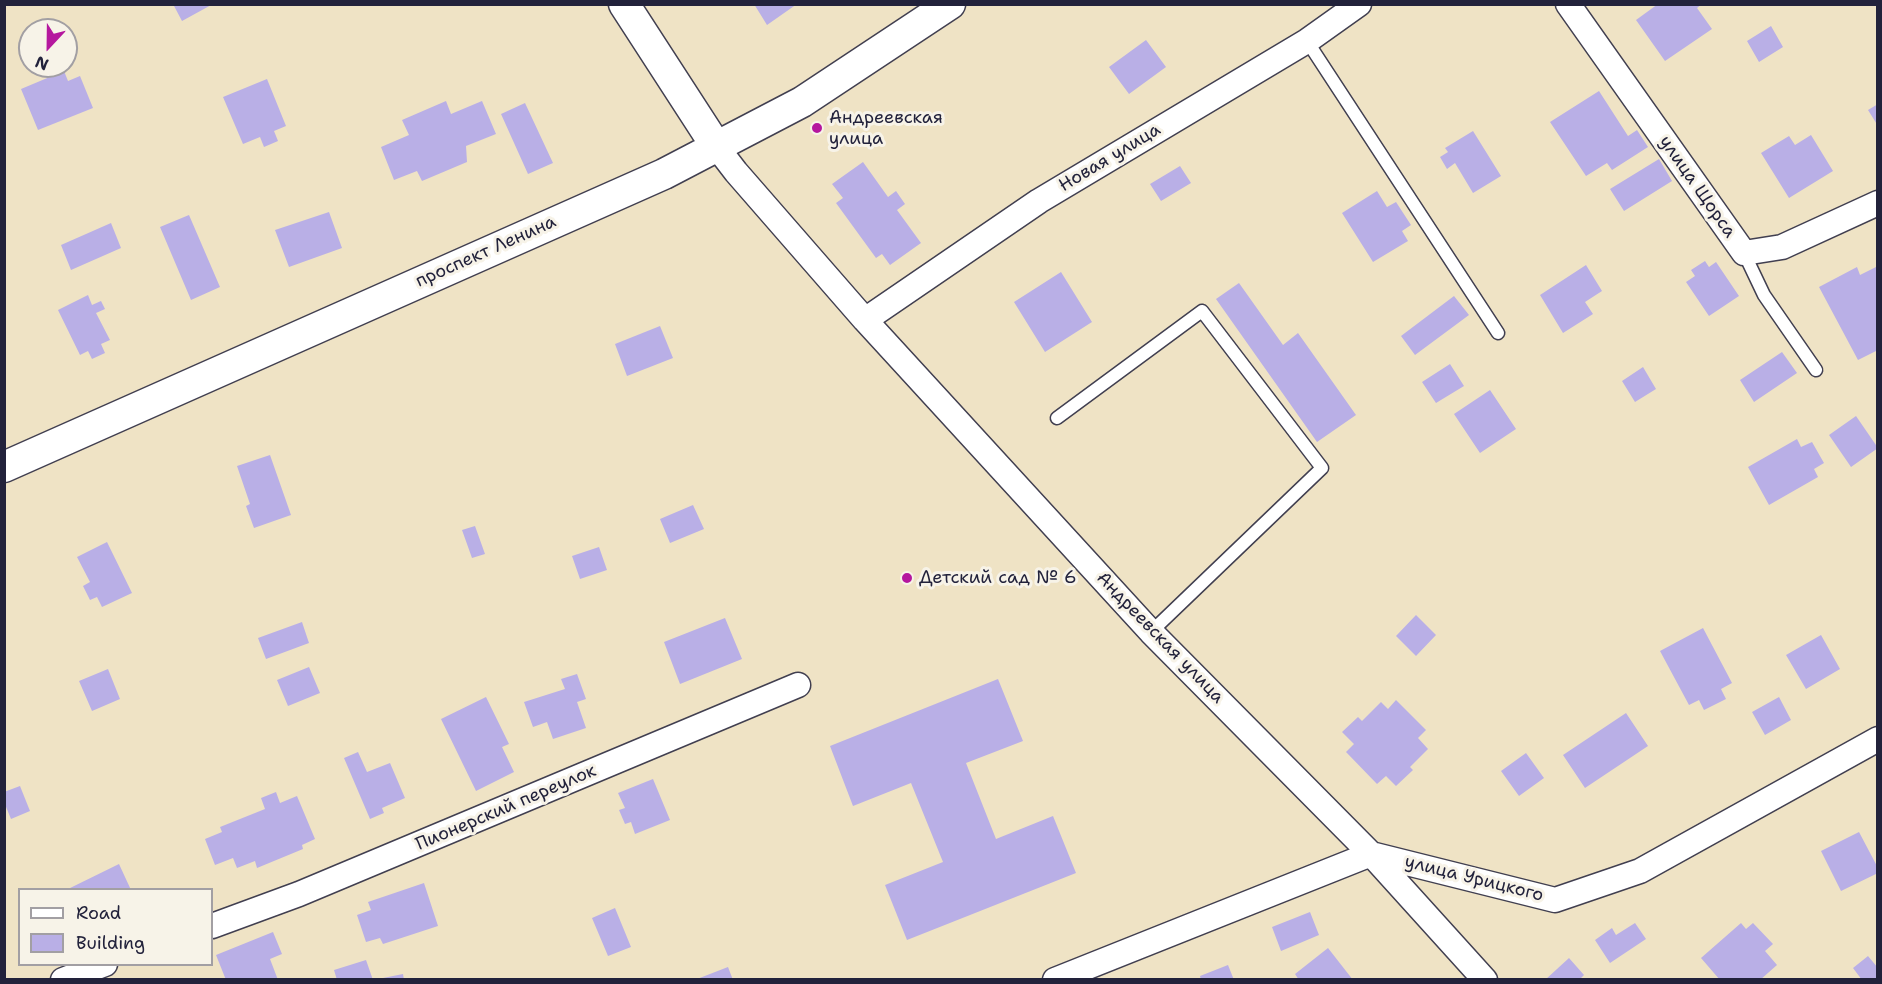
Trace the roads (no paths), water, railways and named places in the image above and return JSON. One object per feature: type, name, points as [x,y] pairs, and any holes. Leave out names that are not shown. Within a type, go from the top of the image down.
[{"type":"street","name":"Андреевская улица","points":[[624,4],[716,146],[865,320],[1151,632],[1371,854],[1485,980]]},
{"type":"street","name":"проспект Ленина","points":[[4,467],[664,174],[802,102],[950,4]]},
{"type":"street","name":"Новая улица","points":[[865,320],[1039,201],[1307,41],[1359,4]]},
{"type":"street","name":"улица Щорса","points":[[1568,4],[1743,253],[1782,247],[1878,203]]},
{"type":"street","name":"Пионерский переулок","points":[[213,926],[299,894],[798,685]]},
{"type":"street","name":"улица Урицкого","points":[[1371,854],[1555,900],[1640,871],[1878,739]]},
{"type":"street","points":[[1055,980],[1371,854]]},
{"type":"street","points":[[63,980],[100,966]]},
{"type":"lane","points":[[1307,41],[1498,333]]},
{"type":"lane","points":[[1743,253],[1764,295],[1816,370]]},
{"type":"lane","points":[[1057,418],[1202,311],[1322,468],[1151,632]]},
{"type":"place","name":"Андреевская улица","points":[[817,128]]},
{"type":"place","name":"Детский сад № 6","points":[[907,578]]}]
